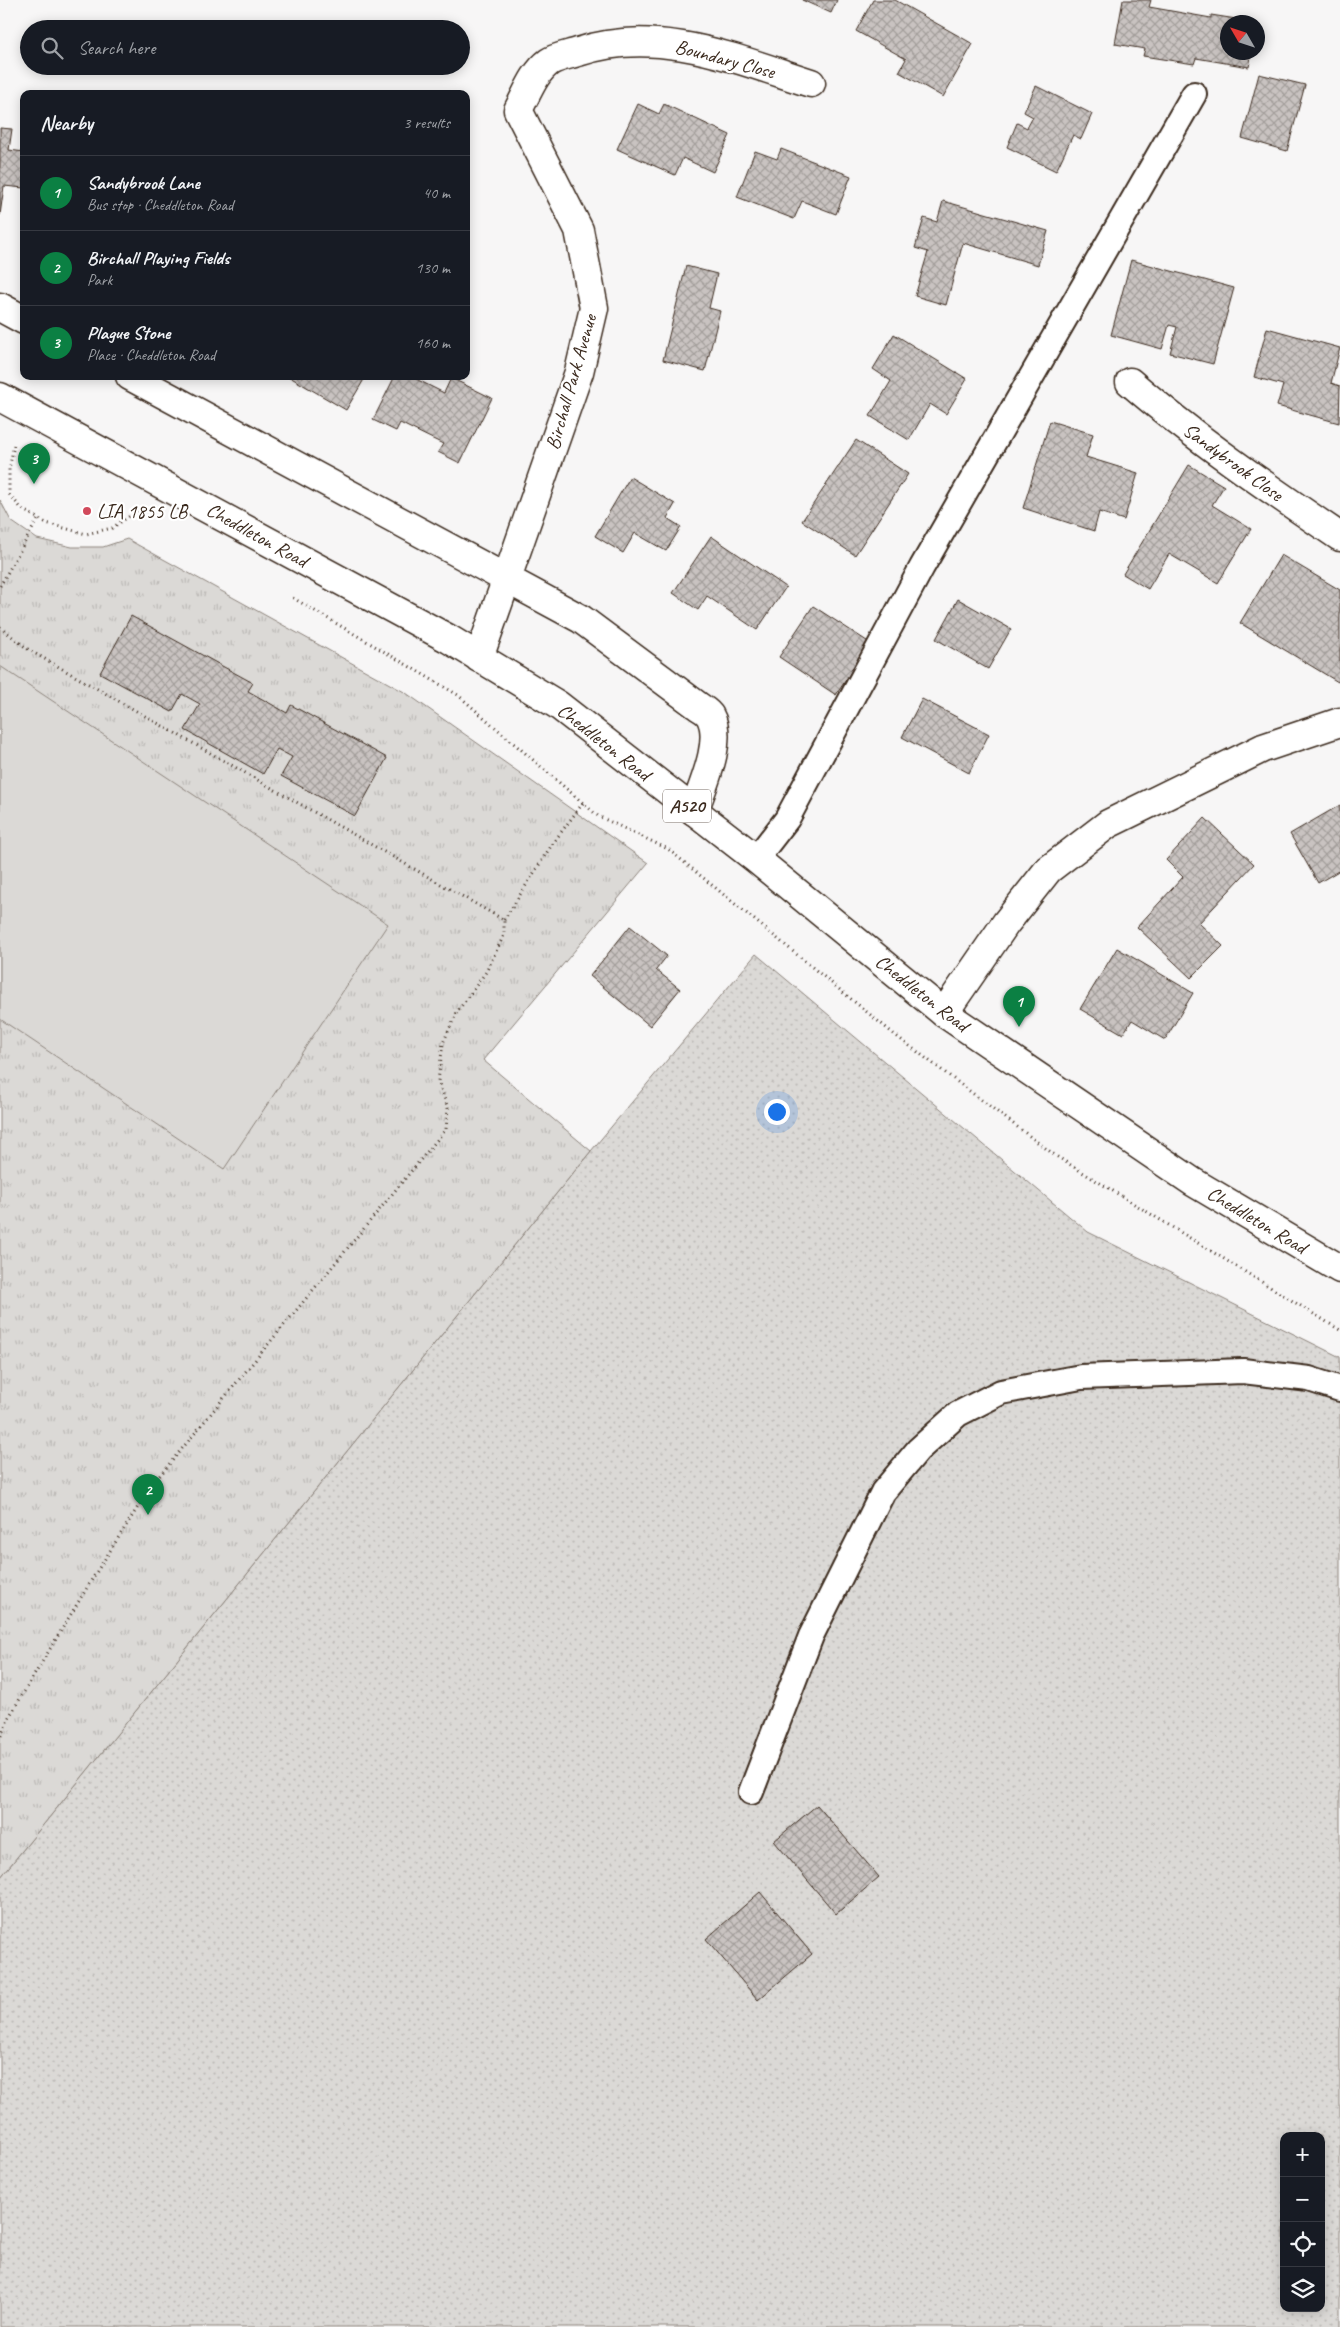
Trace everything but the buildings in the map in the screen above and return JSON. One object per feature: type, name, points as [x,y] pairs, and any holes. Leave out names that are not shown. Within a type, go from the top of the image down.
[{"type":"main road","name":"Boundary Close","points":[[518,110],[533,81],[550,61],[593,47],[622,41],[678,43],[811,83]]},
{"type":"main road","name":"Birchall Park Avenue","points":[[479,658],[579,372],[594,308],[579,230],[518,110]]},
{"type":"main road","points":[[0,307],[20,318]]},
{"type":"main road","points":[[137,380],[581,618],[698,706],[710,716],[714,736],[713,755],[694,812]]},
{"type":"main road","name":"Sandybrook Close","points":[[1130,382],[1224,457],[1340,537]]},
{"type":"main road","name":"Cheddleton Road","points":[[0,397],[449,639],[558,705],[756,859],[944,1013],[1193,1182],[1340,1269]]},
{"type":"main road","points":[[944,1013],[1006,923],[1048,870],[1108,824],[1263,748],[1340,722]]},
{"type":"lane","points":[[756,859],[787,819],[922,568],[1194,94]]},
{"type":"lane","points":[[750,1792],[811,1636],[883,1492],[918,1450],[958,1414],[1001,1392],[1081,1377],[1243,1371],[1309,1379],[1340,1389]]},
{"type":"path","points":[[14,442],[9,469],[8,494],[22,509],[38,518],[86,534],[112,528],[141,508]]},
{"type":"path","points":[[0,586],[38,518]]},
{"type":"path","points":[[287,594],[458,695],[598,816],[668,849],[895,1035],[1056,1156],[1340,1330]]},
{"type":"path","points":[[0,627],[29,650],[504,920]]},
{"type":"path","points":[[0,1738],[10,1717],[94,1576],[147,1494],[446,1129],[448,1108],[438,1081],[443,1043],[458,1012],[486,972],[504,935],[504,920],[553,843],[583,803]]},
{"type":"path","points":[[140,1490],[147,1494]]},
{"type":"green space","points":[[0,500],[11,521],[37,539],[72,547],[103,547],[127,539],[406,693],[648,863],[483,1060],[591,1151],[0,1878]]},
{"type":"green space","points":[[0,666],[388,924],[224,1169],[0,1019]]},
{"type":"green space","points":[[756,954],[1088,1232],[1340,1357],[1340,2327],[0,2327],[0,1878],[591,1151]]},
{"type":"place","name":"Plague Stone","points":[[34,484]]},
{"type":"place","name":"LIA 1855 LB","points":[[87,511]]},
{"type":"place","name":"Sandybrook Lane","points":[[1019,1027]]},
{"type":"place","name":"Birchall Playing Fields","points":[[148,1515]]}]
